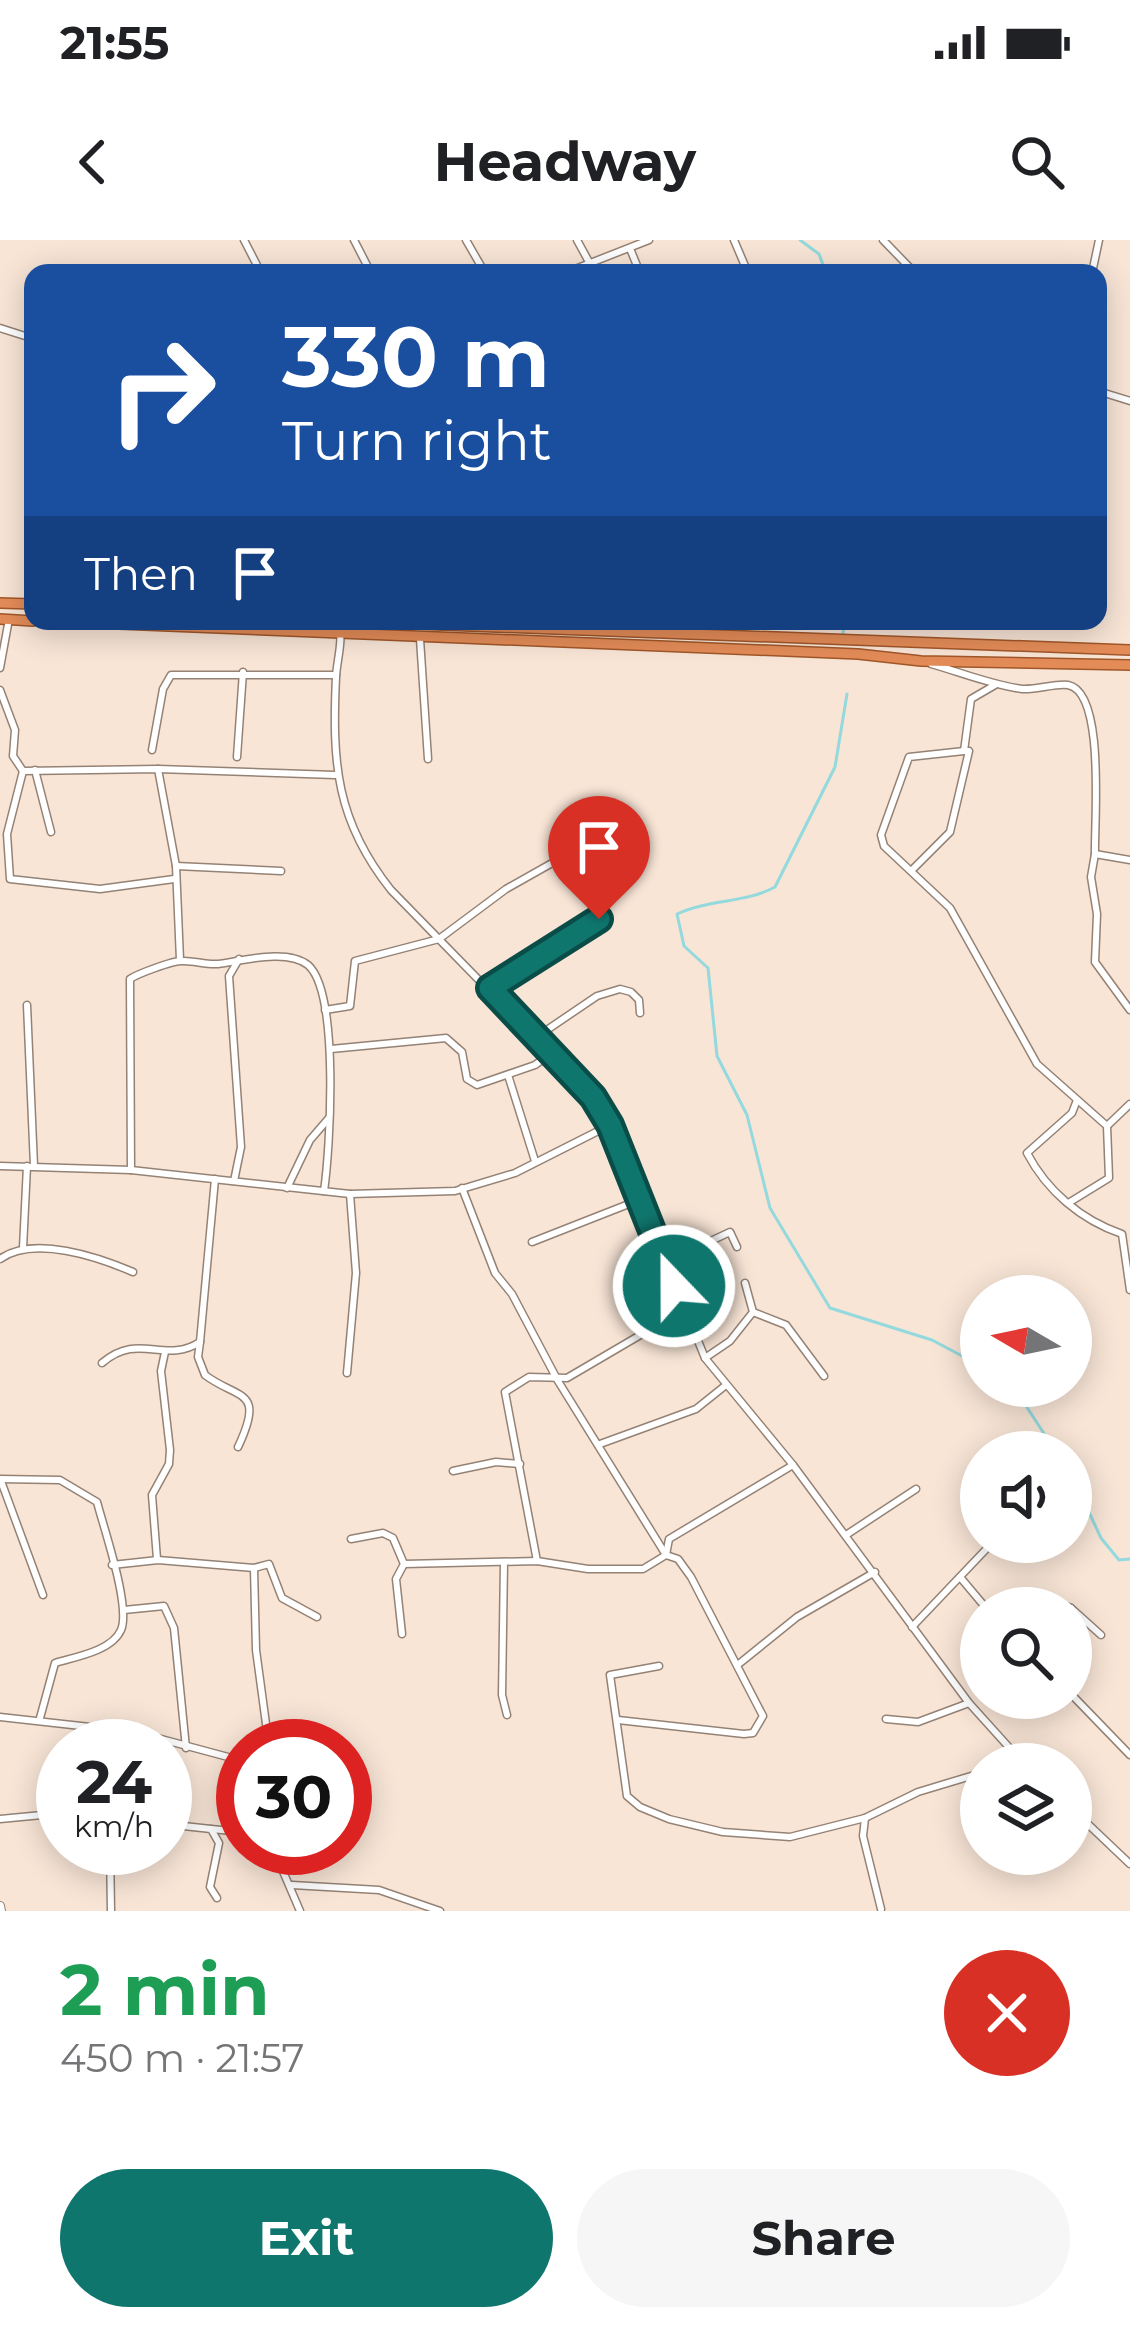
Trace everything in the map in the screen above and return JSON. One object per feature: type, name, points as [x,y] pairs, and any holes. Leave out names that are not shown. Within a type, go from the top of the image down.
[{"type":"highway","points":[[250,630],[858,655],[921,662],[1130,665]]},
{"type":"highway","points":[[588,630],[1130,650]]},
{"type":"street","points":[[577,240],[589,262]]},
{"type":"street","points":[[585,264],[649,240]]},
{"type":"street","points":[[883,240],[906,264]]},
{"type":"street","points":[[631,250],[636,264]]},
{"type":"street","points":[[0,668],[4,619]]},
{"type":"street","points":[[340,630],[336,775],[344,812],[362,852],[439,939],[582,1083],[610,1125],[705,1358],[875,1572],[960,1692]]},
{"type":"street","points":[[558,630],[564,645]]},
{"type":"street","points":[[420,639],[428,759]]},
{"type":"street","points":[[921,662],[1035,689],[1072,686],[1090,706],[1095,962],[1130,1010]]},
{"type":"street","points":[[237,757],[243,672]]},
{"type":"street","points":[[152,750],[163,689],[171,675],[336,675]]},
{"type":"street","points":[[964,751],[972,694],[999,683]]},
{"type":"street","points":[[0,690],[13,722],[14,757],[22,771],[8,834],[10,879],[100,890],[174,879]]},
{"type":"street","points":[[912,870],[950,832],[969,751],[909,757],[900,771],[881,835],[884,847],[950,908],[1037,1064],[1107,1126],[1109,1178],[1070,1202]]},
{"type":"street","points":[[22,771],[158,769],[336,775]]},
{"type":"street","points":[[158,769],[176,866],[180,961]]},
{"type":"street","points":[[35,770],[51,832]]},
{"type":"street","points":[[1095,854],[1130,860]]},
{"type":"street","points":[[325,1010],[350,1006],[355,961],[439,939],[506,889],[562,858]]},
{"type":"street","points":[[176,866],[281,872]]},
{"type":"street","points":[[490,988],[599,919]]},
{"type":"street","points":[[234,1181],[241,1147],[229,976],[239,958]]},
{"type":"street","points":[[131,1170],[130,980],[180,961],[305,962],[315,974],[331,1048],[324,1191]]},
{"type":"street","points":[[218,964],[229,976]]},
{"type":"street","points":[[538,1036],[608,992],[631,992],[639,1000],[640,1013]]},
{"type":"street","points":[[22,1249],[30,1166],[27,1005]]},
{"type":"street","points":[[331,1048],[446,1037],[462,1052],[464,1071],[472,1084],[508,1076],[553,1052]]},
{"type":"street","points":[[508,1076],[535,1160]]},
{"type":"street","points":[[1078,1098],[1072,1113],[1027,1153],[1051,1189],[1088,1219],[1122,1234],[1129,1254],[1130,1290]]},
{"type":"street","points":[[1107,1126],[1130,1105]]},
{"type":"street","points":[[287,1188],[310,1140],[331,1115]]},
{"type":"street","points":[[0,1166],[131,1170],[350,1194],[462,1188],[515,1173],[610,1125]]},
{"type":"street","points":[[215,1179],[198,1357],[205,1375],[240,1391],[248,1403],[248,1426],[238,1447]]},
{"type":"street","points":[[462,1188],[495,1273],[512,1294],[558,1381],[666,1555],[678,1559],[691,1577],[764,1716],[753,1733],[618,1720]]},
{"type":"street","points":[[347,1373],[356,1273],[350,1194]]},
{"type":"street","points":[[532,1242],[639,1200]]},
{"type":"street","points":[[664,1263],[730,1232],[736,1247]]},
{"type":"street","points":[[0,1259],[22,1249],[98,1258],[133,1272]]},
{"type":"street","points":[[745,1283],[753,1312]]},
{"type":"street","points":[[537,1561],[505,1392],[529,1377],[558,1381],[683,1310]]},
{"type":"street","points":[[705,1358],[730,1341],[753,1312]]},
{"type":"street","points":[[753,1312],[786,1325],[824,1376]]},
{"type":"street","points":[[102,1363],[119,1350],[143,1345],[165,1352],[200,1342]]},
{"type":"street","points":[[158,1561],[152,1495],[169,1464],[161,1371],[165,1352]]},
{"type":"street","points":[[600,1444],[696,1409],[726,1385]]},
{"type":"street","points":[[453,1471],[496,1462],[520,1464]]},
{"type":"street","points":[[404,1564],[537,1561],[588,1569],[643,1569],[666,1555],[669,1539],[686,1526],[793,1465]]},
{"type":"street","points":[[40,1718],[55,1663],[109,1644],[121,1632],[124,1610],[97,1502],[60,1480],[0,1479],[43,1595]]},
{"type":"street","points":[[846,1535],[916,1490]]},
{"type":"street","points":[[351,1539],[388,1533],[404,1564]]},
{"type":"street","points":[[112,1564],[158,1561],[254,1568],[269,1564],[282,1598],[317,1617]]},
{"type":"street","points":[[504,1562],[502,1695],[507,1715]]},
{"type":"street","points":[[912,1627],[973,1563]]},
{"type":"street","points":[[402,1634],[396,1579],[404,1564]]},
{"type":"street","points":[[254,1568],[256,1650],[265,1719]]},
{"type":"street","points":[[740,1663],[797,1617],[875,1572]]},
{"type":"street","points":[[960,1577],[968,1587]]},
{"type":"street","points":[[124,1610],[164,1606],[173,1628],[183,1719]]},
{"type":"street","points":[[1092,1627],[1101,1635]]},
{"type":"street","points":[[658,1666],[610,1675],[627,1796],[640,1808],[669,1819],[754,1836],[790,1837],[865,1818],[918,1792],[960,1779]]},
{"type":"street","points":[[886,1719],[918,1722],[960,1708]]},
{"type":"street","points":[[1092,1716],[1130,1755]]},
{"type":"street","points":[[0,1718],[47,1719]]},
{"type":"street","points":[[982,1719],[1004,1743]]},
{"type":"street","points":[[0,1819],[36,1816]]},
{"type":"street","points":[[865,1818],[863,1836],[880,1909]]},
{"type":"street","points":[[192,1826],[216,1829]]},
{"type":"street","points":[[212,1828],[219,1843],[210,1887],[218,1898]]},
{"type":"street","points":[[1092,1828],[1130,1864]]},
{"type":"street","points":[[110,1875],[111,1911]]},
{"type":"street","points":[[287,1875],[300,1911]]},
{"type":"street","points":[[292,1885],[379,1890],[440,1911]]},
{"type":"waterway","points":[[800,240],[819,254],[823,264]]},
{"type":"waterway","points":[[843,630],[843,635]]},
{"type":"waterway","points":[[847,694],[835,767],[775,887],[677,914],[684,946],[708,968],[717,1056],[747,1115],[770,1208],[830,1308],[932,1340],[960,1355]]},
{"type":"waterway","points":[[1027,1407],[1042,1431]]},
{"type":"waterway","points":[[1092,1519],[1119,1560],[1130,1559]]},
{"type":"route","points":[[599,919],[490,988],[593,1097],[610,1125],[674,1286]]}]
